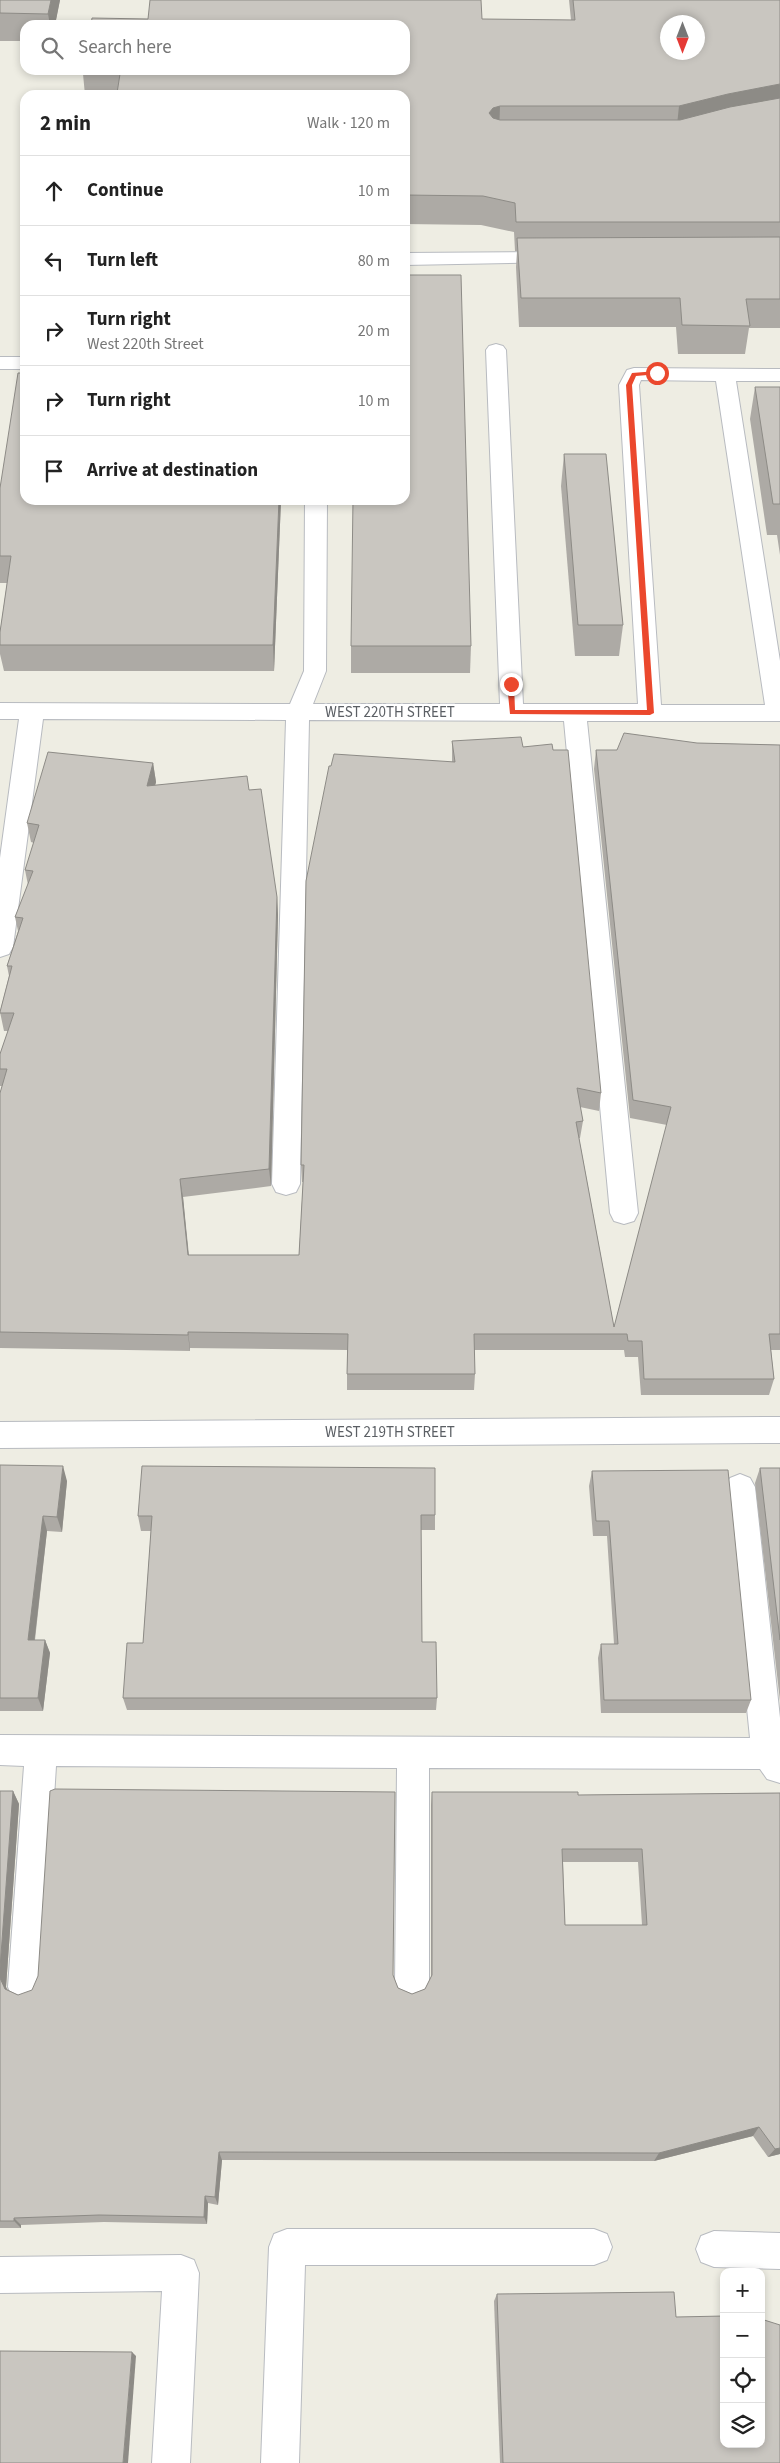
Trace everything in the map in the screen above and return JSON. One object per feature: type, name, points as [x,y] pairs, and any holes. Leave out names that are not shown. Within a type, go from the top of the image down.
[{"type":"street","points":[[410,259],[573,258]]},
{"type":"street","points":[[496,350],[512,713]]},
{"type":"street","points":[[0,363],[20,363]]},
{"type":"street","points":[[650,713],[629,385],[634,374],[780,374]]},
{"type":"street","points":[[725,374],[772,683],[779,713]]},
{"type":"street","points":[[286,1184],[298,712],[315,671],[317,600],[316,505]]},
{"type":"street","name":"WEST 220TH STREET","points":[[0,711],[779,713]]},
{"type":"street","points":[[0,947],[32,712]]},
{"type":"street","points":[[575,713],[624,1214]]},
{"type":"street","name":"WEST 219TH STREET","points":[[0,1435],[780,1430]]},
{"type":"street","points":[[0,1750],[413,1752],[776,1759],[740,1487]]},
{"type":"street","points":[[25,1987],[42,1749]]},
{"type":"street","points":[[412,1986],[413,1752]]},
{"type":"street","points":[[280,2463],[287,2247],[594,2247]]},
{"type":"street","points":[[714,2249],[780,2251]]},
{"type":"street","points":[[0,2275],[181,2273],[171,2463]]},
{"type":"building","points":[[0,0],[51,0],[48,14],[0,13]]},
{"type":"building","points":[[150,0],[481,0],[482,19],[575,20],[573,0],[780,0],[780,84],[679,106],[500,106],[493,108],[489,113],[493,118],[500,120],[680,120],[730,107],[780,98],[780,222],[516,222],[515,203],[483,196],[410,195],[410,90],[117,90],[120,75],[410,75],[410,20],[92,20],[92,18],[148,19]]},
{"type":"building","points":[[780,237],[780,299],[746,299],[750,326],[682,325],[680,298],[521,298],[517,238]]},
{"type":"building","points":[[410,275],[461,275],[471,646],[351,646],[353,505],[410,505]]},
{"type":"building","points":[[18,373],[20,373],[20,505],[279,505],[273,645],[0,645],[0,632],[11,556],[0,556],[0,488]]},
{"type":"building","points":[[755,387],[780,387],[780,504],[773,504]]},
{"type":"building","points":[[564,454],[606,454],[623,625],[578,625]]},
{"type":"building","points":[[624,733],[697,743],[780,745],[780,1334],[769,1334],[774,1379],[644,1379],[642,1341],[628,1341],[627,1334],[474,1334],[475,1374],[347,1374],[348,1334],[188,1332],[188,1335],[0,1332],[0,1093],[7,1069],[0,1069],[0,1054],[14,1013],[0,1012],[12,966],[7,966],[23,918],[15,917],[33,871],[25,870],[39,825],[27,823],[48,752],[153,763],[147,786],[247,776],[249,790],[261,789],[277,897],[269,1169],[180,1179],[188,1255],[299,1255],[304,1165],[301,1165],[306,881],[329,766],[331,766],[334,754],[455,762],[452,741],[521,737],[523,747],[552,744],[553,750],[568,750],[601,1093],[577,1088],[583,1121],[576,1122],[614,1327],[671,1107],[633,1100],[596,750],[617,750]]},
{"type":"building","points":[[0,1465],[63,1466],[57,1517],[43,1516],[28,1640],[45,1640],[38,1698],[0,1698]]},
{"type":"building","points":[[142,1466],[435,1468],[435,1515],[421,1515],[422,1642],[436,1642],[437,1698],[123,1698],[127,1643],[143,1643],[152,1516],[138,1516]]},
{"type":"building","points":[[760,1468],[780,1468],[780,1640]]},
{"type":"building","points":[[728,1470],[751,1700],[604,1700],[601,1644],[618,1644],[609,1521],[596,1521],[592,1471]]},
{"type":"building","points":[[55,1789],[395,1792],[393,1975],[398,1988],[412,1994],[425,1989],[432,1975],[432,1792],[578,1792],[578,1795],[780,1793],[780,2148],[775,2149],[759,2127],[659,2153],[219,2152],[215,2197],[205,2196],[204,2217],[99,2215],[14,2218],[14,2221],[0,2221],[0,1978],[5,1989],[18,1995],[32,1990],[38,1976],[50,1791]],"holes":[[[562,1849],[642,1849],[647,1925],[565,1925]]]},
{"type":"building","points":[[0,1791],[13,1791],[0,1968]]},
{"type":"building","points":[[674,2292],[676,2317],[720,2316],[720,2448],[765,2448],[765,2320],[780,2325],[780,2463],[503,2463],[497,2294]]},
{"type":"building","points":[[0,2351],[132,2352],[123,2463],[0,2463]]},
{"type":"route","points":[[511,684],[512,713],[650,713],[629,385],[634,374],[657,373]]}]
